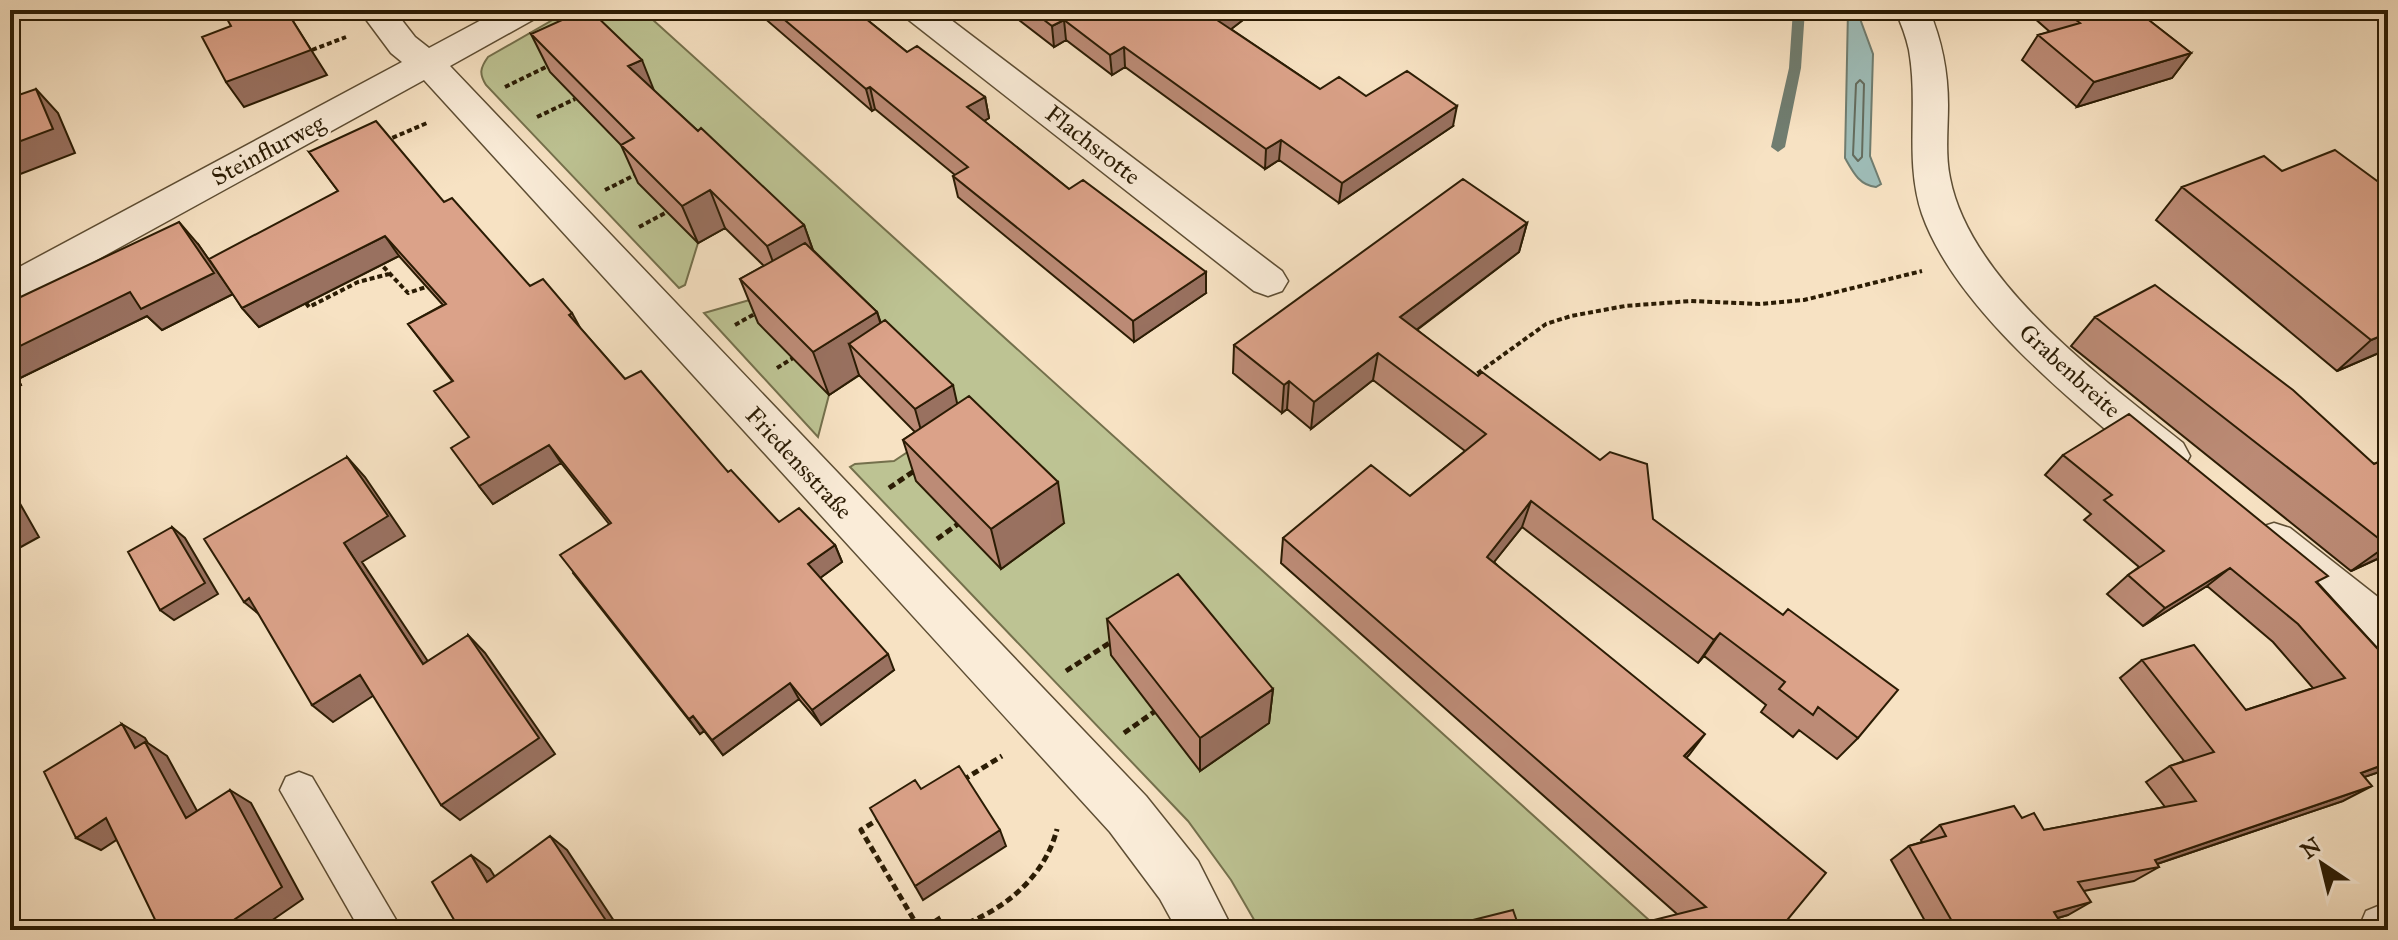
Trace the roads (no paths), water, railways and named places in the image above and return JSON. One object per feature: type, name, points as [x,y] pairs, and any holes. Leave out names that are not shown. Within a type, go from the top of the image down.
[{"type":"street","name":"Friedensstraße","points":[[376,10],[403,45],[426,64],[565,211],[1155,846],[1179,880],[1206,930]]},
{"type":"street","name":"Steinflurweg","points":[[10,290],[526,10]]},
{"type":"street","name":"Flachsrotte","points":[[917,10],[1268,281]]},
{"type":"street","name":"Grabenbreite","points":[[1912,10],[1928,58],[1931,179],[1940,208],[1970,264],[2014,321],[2043,350],[2192,476]]},
{"type":"street","points":[[2241,515],[2388,633]]},
{"type":"lane","points":[[299,790],[382,930]]},
{"type":"water","points":[[1848,10],[1860,10],[1859,16],[1873,54],[1870,156],[1881,184],[1876,187],[1861,181],[1845,158]]},
{"type":"waterway","points":[[1778,147],[1795,68],[1799,10]]}]
